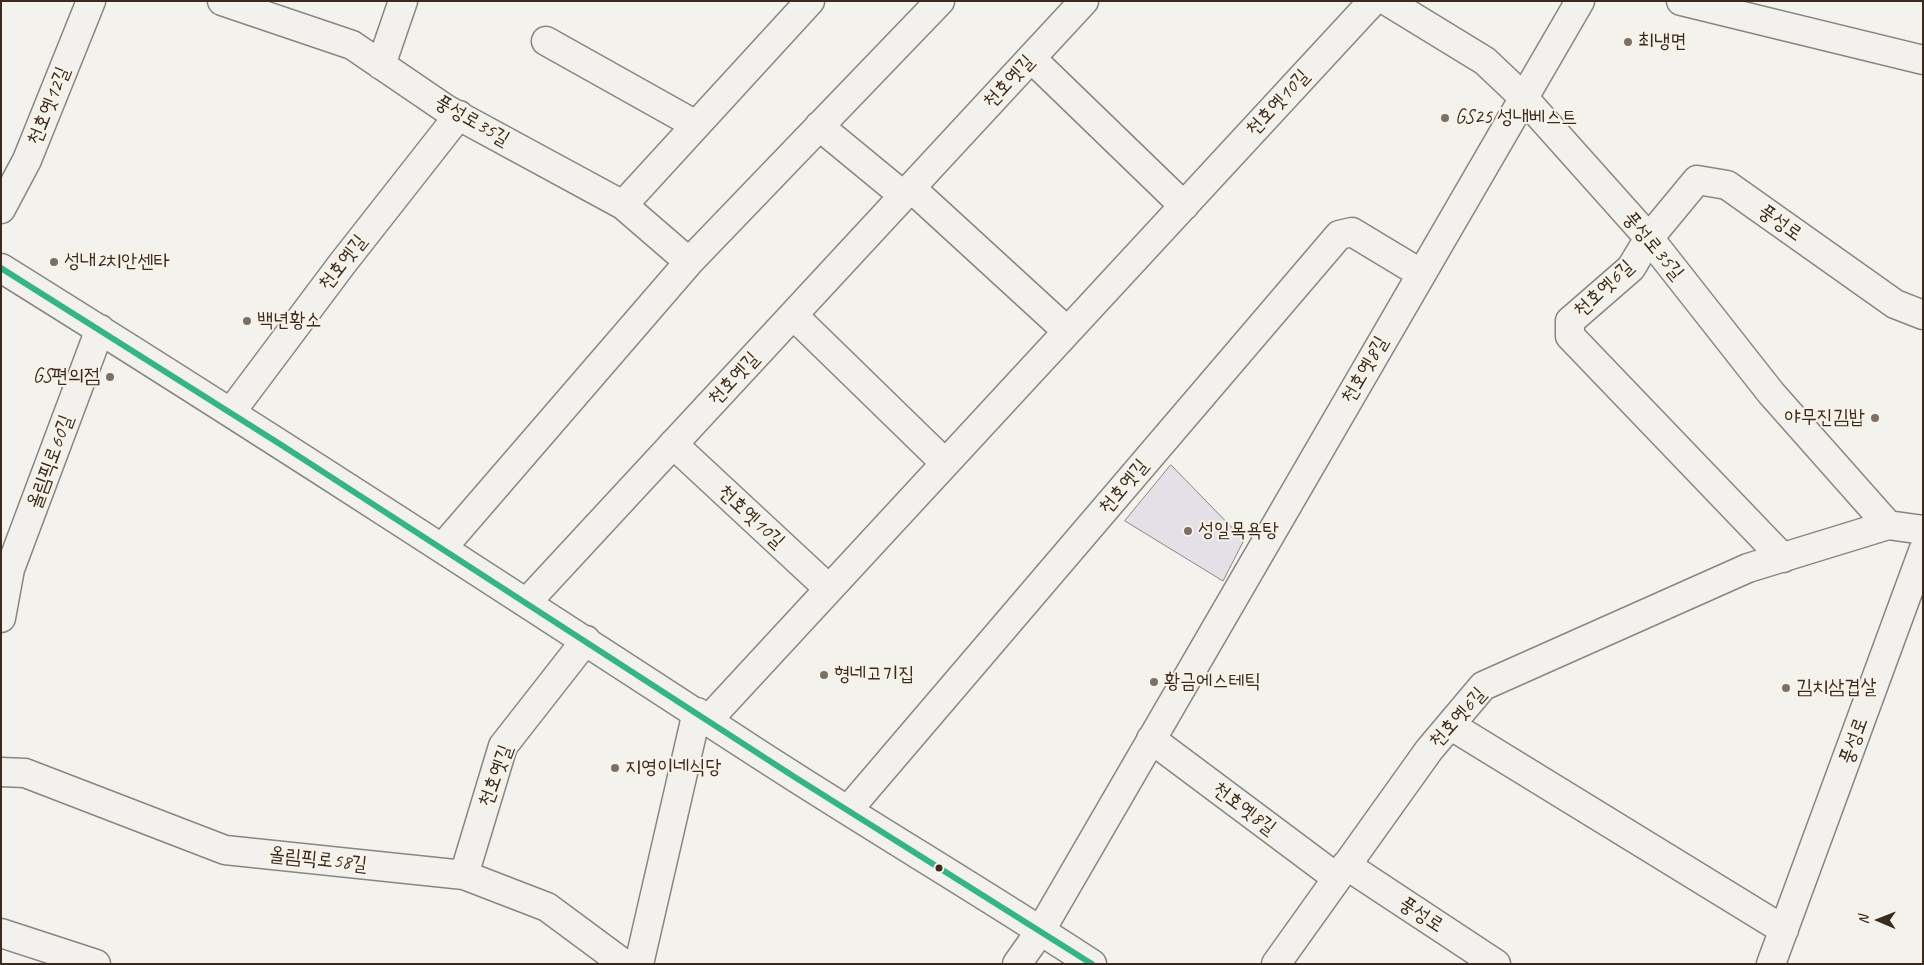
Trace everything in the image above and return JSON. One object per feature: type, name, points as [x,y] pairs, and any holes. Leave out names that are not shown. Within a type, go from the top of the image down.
[{"type":"street","name":"천호옛12길","points":[[1,209],[27,160],[91,1]]},
{"type":"street","points":[[222,1],[352,45],[381,64],[403,1]]},
{"type":"street","points":[[623,205],[810,1]]},
{"type":"street","points":[[443,547],[689,262],[940,1]]},
{"type":"street","name":"천호옛길","points":[[527,602],[1084,1]]},
{"type":"street","name":"천호옛10길","points":[[702,716],[829,590],[1373,1]]},
{"type":"street","name":"풍성로35길","points":[[1387,1],[1485,61],[1523,97],[1649,238],[1772,393],[1888,525]]},
{"type":"street","name":"천호옛8길","points":[[1040,930],[1420,273],[1580,1]]},
{"type":"street","points":[[1682,1],[1923,60]]},
{"type":"street","points":[[546,41],[696,125]]},
{"type":"street","points":[[1031,58],[1184,206]]},
{"type":"street","name":"풍성로35길","points":[[381,64],[459,115],[623,205],[689,262]]},
{"type":"street","name":"천호옛길","points":[[231,412],[342,264],[459,115]]},
{"type":"street","points":[[819,126],[907,192],[1067,331]]},
{"type":"street","name":"풍성로","points":[[1649,238],[1697,180],[1726,185],[1895,304],[1923,316]]},
{"type":"street","name":"천호옛길","points":[[848,810],[1339,235],[1352,232],[1420,273]]},
{"type":"street","name":"천호옛6길","points":[[1649,238],[1631,268],[1570,321],[1570,336],[1783,558]]},
{"type":"street","points":[[1,268],[443,547],[848,810],[1092,964]]},
{"type":"street","points":[[792,315],[945,463]]},
{"type":"street","name":"올림픽로60길","points":[[3,602],[10,569],[100,329]]},
{"type":"street","name":"천호옛10길","points":[[673,444],[829,590]]},
{"type":"street","name":"천호옛6길","points":[[1276,964],[1429,750],[1483,686],[1748,568],[1888,525],[1923,530]]},
{"type":"street","name":"풍성로","points":[[1771,964],[1923,552]]},
{"type":"street","name":"천호옛길","points":[[464,875],[503,746],[586,640]]},
{"type":"street","points":[[639,964],[702,716]]},
{"type":"street","points":[[1450,725],[1784,930]]},
{"type":"street","name":"천호옛8길","points":[[1151,739],[1342,872]]},
{"type":"street","name":"올림픽로58길","points":[[1,772],[25,773],[225,850],[464,875],[547,907],[624,964]]},
{"type":"street","name":"풍성로","points":[[1342,872],[1496,964]]},
{"type":"street","points":[[1017,964],[1040,930]]},
{"type":"street","points":[[1,934],[96,964]]},
{"type":"building","name":"성일목욕탕","points":[[1171,465],[1244,540],[1223,581],[1125,521]]},
{"type":"transit line","points":[[1,268],[283,446],[793,776],[1092,964]]},
{"type":"place","name":"최냉면","points":[[1628,42]]},
{"type":"place","name":"GS25 성내베스트","points":[[1445,118]]},
{"type":"place","name":"성내2치안센타","points":[[54,262]]},
{"type":"place","name":"백년황소","points":[[247,321]]},
{"type":"place","name":"GS편의점","points":[[110,377]]},
{"type":"place","name":"야무진김밥","points":[[1875,418]]},
{"type":"place","name":"성일목욕탕","points":[[1188,531]]},
{"type":"place","name":"형네고기집","points":[[824,675]]},
{"type":"place","name":"황금에스테틱","points":[[1154,682]]},
{"type":"place","name":"김치삼겹살","points":[[1786,688]]},
{"type":"place","name":"지영이네식당","points":[[615,768]]}]
